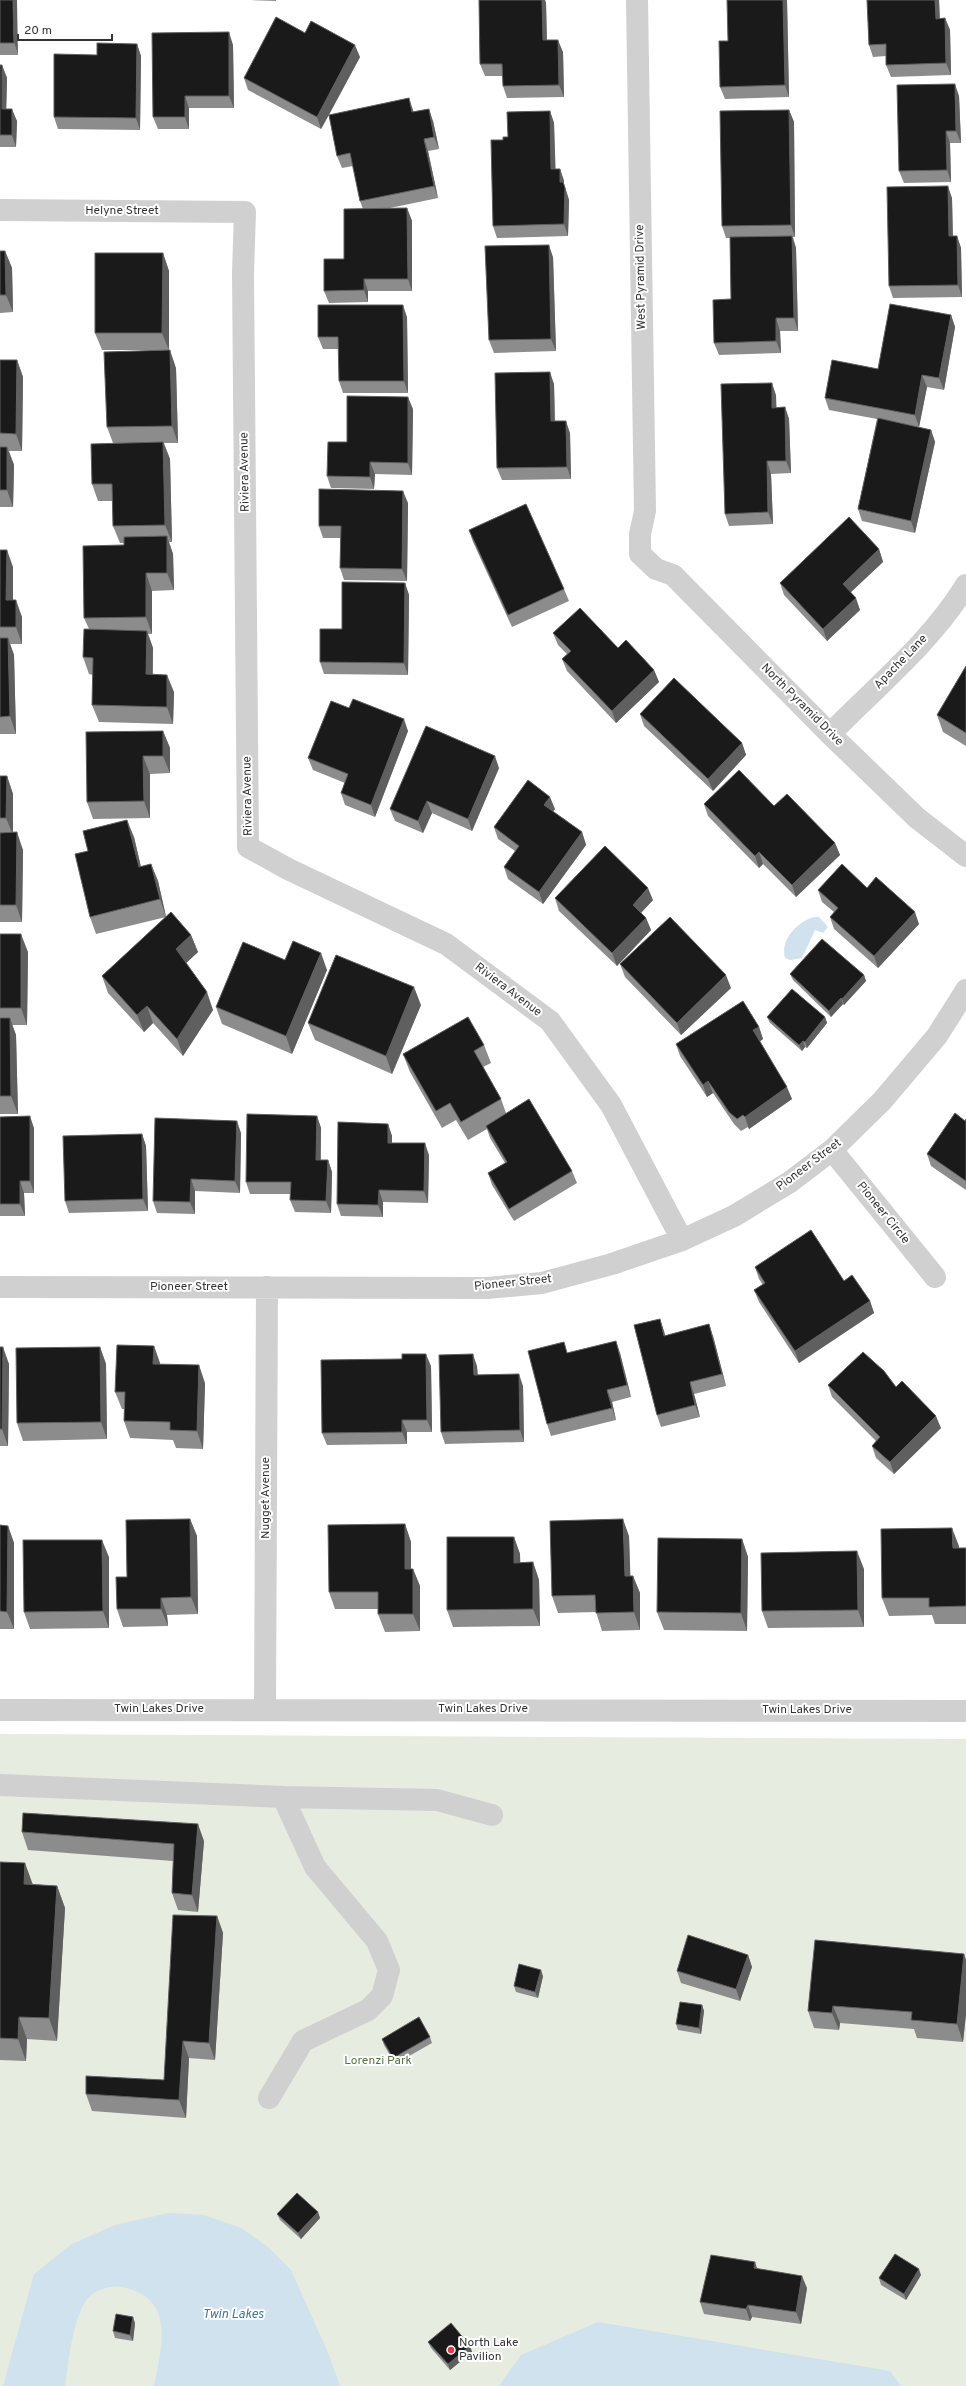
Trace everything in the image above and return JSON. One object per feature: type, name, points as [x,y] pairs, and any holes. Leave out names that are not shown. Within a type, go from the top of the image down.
[{"type":"street","name":"West Pyramid Drive","points":[[637,0],[645,511],[640,534],[640,554]]},
{"type":"street","name":"Helyne Street","points":[[0,210],[245,212]]},
{"type":"street","name":"Riviera Avenue","points":[[245,212],[243,272],[248,847],[288,869],[446,944],[550,1021],[611,1105],[682,1240]]},
{"type":"street","name":"North Pyramid Drive","points":[[640,554],[656,569],[673,575],[830,734],[917,818],[966,856]]},
{"type":"street","name":"Apache Lane","points":[[830,734],[916,647],[966,585]]},
{"type":"street","name":"Pioneer Street","points":[[0,1287],[487,1288],[542,1283],[612,1264],[682,1240],[734,1216],[790,1182],[832,1150],[882,1101],[897,1084],[937,1036],[966,990]]},
{"type":"street","name":"Pioneer Circle","points":[[832,1150],[935,1277]]},
{"type":"street","name":"Nugget Avenue","points":[[265,1709],[267,1288]]},
{"type":"street","name":"Twin Lakes Drive","points":[[0,1710],[265,1709],[966,1711]]},
{"type":"street","points":[[0,1785],[283,1797],[437,1800],[492,1815]]},
{"type":"street","points":[[269,2098],[303,2040],[368,2010],[382,1996],[389,1970],[377,1941],[315,1867],[283,1797]]},
{"type":"green space","name":"Lorenzi Park","points":[[0,1734],[966,1739],[966,2386],[0,2386]]},
{"type":"water","points":[[814,917],[819,917],[828,927],[823,933],[815,930],[802,958],[790,960],[785,958],[784,951],[787,938],[796,927]]},
{"type":"water","name":"Twin Lakes","points":[[169,2213],[204,2215],[241,2228],[268,2247],[291,2270],[329,2355],[340,2386],[154,2386],[162,2340],[158,2313],[151,2301],[139,2293],[122,2287],[108,2287],[99,2290],[88,2298],[78,2317],[72,2340],[65,2386],[3,2386],[34,2274],[72,2244],[115,2225]]},
{"type":"water","points":[[598,2322],[890,2371],[901,2386],[499,2386],[521,2355]]},
{"type":"building","points":[[0,0],[13,0],[14,43],[0,43]]},
{"type":"building","points":[[479,0],[542,0],[543,40],[558,40],[559,85],[503,86],[502,64],[480,64]]},
{"type":"building","points":[[727,0],[783,0],[785,85],[720,87],[719,41],[728,41]]},
{"type":"building","points":[[867,0],[935,0],[936,19],[945,18],[946,63],[886,65],[886,44],[869,45]]},
{"type":"building","points":[[276,17],[305,33],[311,21],[355,45],[317,117],[244,78]]},
{"type":"building","points":[[229,32],[229,96],[185,96],[185,117],[153,117],[152,33]]},
{"type":"building","points":[[97,43],[137,44],[136,118],[54,117],[54,54],[97,55]]},
{"type":"building","points":[[0,65],[2,65],[2,109],[12,109],[12,135],[0,135]]},
{"type":"building","points":[[955,84],[956,131],[946,131],[947,170],[899,171],[897,85]]},
{"type":"building","points":[[409,98],[412,112],[429,109],[434,137],[424,139],[434,186],[360,201],[350,153],[337,156],[329,115]]},
{"type":"building","points":[[789,110],[791,225],[722,226],[720,111]]},
{"type":"building","points":[[550,111],[551,169],[560,169],[560,182],[563,182],[565,188],[564,224],[493,226],[491,140],[503,140],[503,137],[508,137],[507,112]]},
{"type":"building","points":[[948,186],[949,236],[957,236],[958,285],[889,286],[887,187]]},
{"type":"building","points":[[407,208],[408,279],[364,279],[364,290],[324,291],[324,259],[344,259],[344,209]]},
{"type":"building","points":[[792,236],[794,318],[776,318],[776,341],[714,343],[713,300],[731,299],[730,237]]},
{"type":"building","points":[[549,245],[551,339],[489,340],[485,246]]},
{"type":"building","points":[[0,251],[5,251],[6,295],[0,295]]},
{"type":"building","points":[[95,253],[163,253],[162,333],[95,333]]},
{"type":"building","points":[[890,304],[951,315],[939,378],[922,375],[915,415],[825,398],[832,360],[878,369]]},
{"type":"building","points":[[318,305],[403,305],[404,381],[339,381],[338,337],[318,337]]},
{"type":"building","points":[[170,350],[172,426],[107,427],[104,352]]},
{"type":"building","points":[[0,360],[17,360],[16,434],[0,433]]},
{"type":"building","points":[[550,372],[551,421],[566,421],[567,467],[497,468],[495,373]]},
{"type":"building","points":[[772,383],[772,408],[785,407],[786,461],[767,461],[768,512],[725,514],[721,384]]},
{"type":"building","points":[[347,396],[408,397],[408,463],[370,462],[370,477],[327,476],[328,442],[347,442]]},
{"type":"building","points":[[878,418],[931,430],[911,521],[858,509]]},
{"type":"building","points":[[163,442],[165,525],[113,526],[112,484],[92,484],[91,444]]},
{"type":"building","points":[[0,447],[7,447],[7,490],[0,490]]},
{"type":"building","points":[[319,489],[403,491],[402,569],[340,568],[341,526],[319,526]]},
{"type":"building","points":[[526,504],[564,589],[508,615],[469,530]]},
{"type":"building","points":[[849,517],[879,549],[843,584],[856,598],[823,629],[780,583]]},
{"type":"building","points":[[167,536],[167,573],[146,573],[146,617],[84,618],[83,546],[124,545],[124,537]]},
{"type":"building","points":[[0,550],[7,550],[6,600],[16,600],[16,627],[0,627]]},
{"type":"building","points":[[342,582],[405,583],[404,663],[320,662],[320,629],[342,629]]},
{"type":"building","points":[[580,608],[618,648],[626,640],[654,670],[612,711],[562,659],[571,651],[553,633]]},
{"type":"building","points":[[84,629],[147,631],[146,674],[167,675],[167,707],[92,705],[93,658],[83,657]]},
{"type":"building","points":[[0,638],[8,638],[10,716],[0,717]]},
{"type":"building","points":[[966,666],[966,733],[937,715]]},
{"type":"building","points":[[674,678],[742,743],[708,779],[640,714]]},
{"type":"building","points":[[353,699],[404,719],[371,805],[341,793],[348,774],[308,758],[331,701],[349,708]]},
{"type":"building","points":[[426,726],[495,756],[468,819],[427,801],[418,821],[390,809]]},
{"type":"building","points":[[163,731],[163,756],[143,756],[144,801],[87,802],[86,732]]},
{"type":"building","points":[[739,770],[774,806],[787,794],[835,843],[792,885],[759,852],[755,856],[704,804]]},
{"type":"building","points":[[0,776],[7,776],[6,818],[0,818]]},
{"type":"building","points":[[528,780],[550,797],[544,805],[582,832],[539,892],[504,867],[519,846],[494,827]]},
{"type":"building","points":[[127,820],[139,867],[151,864],[160,899],[90,917],[75,854],[88,851],[83,831]]},
{"type":"building","points":[[17,832],[16,905],[0,905],[0,833]]},
{"type":"building","points":[[605,846],[648,888],[633,905],[646,918],[612,953],[555,898]]},
{"type":"building","points":[[842,864],[867,888],[876,877],[915,912],[874,956],[830,917],[838,908],[818,890]]},
{"type":"building","points":[[171,912],[191,935],[176,949],[207,992],[177,1039],[147,1006],[137,1015],[102,976]]},
{"type":"building","points":[[670,917],[726,975],[677,1023],[620,964]]},
{"type":"building","points":[[0,934],[21,934],[21,1008],[0,1008]]},
{"type":"building","points":[[822,939],[864,975],[829,1011],[790,974]]},
{"type":"building","points":[[293,941],[321,953],[286,1036],[216,1007],[243,942],[285,960]]},
{"type":"building","points":[[336,955],[414,987],[386,1056],[308,1023]]},
{"type":"building","points":[[792,989],[825,1017],[805,1042],[803,1041],[799,1045],[767,1017]]},
{"type":"building","points":[[743,1001],[759,1027],[753,1030],[787,1087],[745,1117],[743,1115],[737,1119],[729,1112],[708,1081],[703,1085],[676,1044]]},
{"type":"building","points":[[468,1017],[484,1045],[474,1051],[501,1099],[461,1122],[450,1103],[436,1111],[403,1054]]},
{"type":"building","points":[[0,1018],[10,1018],[11,1096],[0,1096]]},
{"type":"building","points":[[529,1099],[572,1171],[509,1209],[488,1173],[507,1162],[486,1126]]},
{"type":"building","points":[[955,1113],[965,1121],[966,1119],[966,1181],[927,1154]]},
{"type":"building","points":[[247,1114],[317,1116],[316,1160],[328,1160],[326,1201],[290,1200],[291,1182],[246,1182]]},
{"type":"building","points":[[30,1116],[30,1181],[20,1181],[20,1204],[0,1204],[0,1117]]},
{"type":"building","points":[[155,1118],[237,1121],[235,1181],[191,1179],[190,1202],[153,1201]]},
{"type":"building","points":[[338,1122],[388,1124],[388,1143],[425,1143],[424,1191],[379,1190],[378,1205],[337,1204]]},
{"type":"building","points":[[142,1134],[143,1199],[65,1201],[63,1136]]},
{"type":"building","points":[[811,1230],[844,1281],[852,1275],[870,1301],[795,1351],[754,1290],[765,1283],[755,1267]]},
{"type":"building","points":[[660,1319],[664,1336],[709,1324],[722,1374],[690,1382],[695,1405],[657,1415],[634,1325]]},
{"type":"building","points":[[616,1341],[627,1385],[607,1390],[612,1408],[547,1424],[528,1351],[564,1342],[567,1353]]},
{"type":"building","points":[[117,1345],[154,1346],[153,1364],[199,1365],[197,1431],[170,1430],[170,1422],[124,1421],[125,1392],[115,1392]]},
{"type":"building","points":[[0,1347],[3,1347],[2,1429],[0,1429]]},
{"type":"building","points":[[100,1347],[101,1422],[17,1423],[16,1348]]},
{"type":"building","points":[[863,1352],[884,1371],[896,1387],[902,1381],[936,1416],[890,1462],[872,1446],[880,1437],[828,1385]]},
{"type":"building","points":[[402,1354],[426,1354],[427,1420],[402,1420],[402,1432],[322,1433],[321,1360],[402,1359]]},
{"type":"building","points":[[473,1354],[474,1375],[519,1374],[520,1430],[441,1432],[439,1355]]},
{"type":"building","points":[[190,1519],[191,1597],[161,1598],[161,1609],[117,1609],[116,1577],[127,1577],[126,1520]]},
{"type":"building","points":[[623,1519],[625,1576],[633,1576],[634,1612],[596,1613],[595,1595],[552,1596],[550,1521]]},
{"type":"building","points":[[405,1524],[405,1569],[413,1569],[413,1614],[378,1614],[378,1592],[329,1592],[328,1525]]},
{"type":"building","points":[[0,1525],[8,1526],[7,1612],[0,1611]]},
{"type":"building","points":[[952,1528],[953,1548],[966,1548],[966,1606],[929,1607],[929,1598],[882,1598],[881,1529]]},
{"type":"building","points":[[447,1537],[514,1537],[514,1563],[533,1562],[533,1609],[447,1610]]},
{"type":"building","points":[[658,1538],[742,1539],[741,1613],[657,1612]]},
{"type":"building","points":[[23,1540],[102,1540],[103,1611],[24,1612]]},
{"type":"building","points":[[857,1551],[858,1610],[762,1611],[761,1553]]},
{"type":"building","points":[[23,1813],[198,1824],[192,1895],[172,1893],[174,1844],[22,1832]]},
{"type":"building","points":[[0,1862],[25,1863],[24,1884],[57,1886],[49,2018],[19,2017],[18,2039],[0,2038]]},
{"type":"building","points":[[173,1915],[217,1916],[209,2043],[183,2041],[179,2100],[86,2094],[86,2076],[164,2080]]},
{"type":"building","points":[[688,1935],[748,1955],[736,1989],[677,1971]]},
{"type":"building","points":[[815,1940],[964,1954],[957,2024],[911,2020],[912,2012],[833,2006],[832,2013],[808,2011]]},
{"type":"building","points":[[519,1964],[541,1970],[535,1992],[514,1986]]},
{"type":"building","points":[[680,2002],[702,2005],[699,2028],[676,2024]]},
{"type":"building","points":[[419,2017],[430,2037],[393,2058],[382,2039]]},
{"type":"building","points":[[297,2193],[318,2212],[298,2233],[277,2214]]},
{"type":"building","points":[[895,2254],[919,2269],[904,2294],[879,2278]]},
{"type":"building","points":[[711,2255],[755,2262],[754,2268],[802,2276],[796,2312],[748,2305],[746,2309],[700,2302]]},
{"type":"building","points":[[116,2314],[133,2317],[130,2335],[113,2331]]},
{"type":"building","name":"North Lake Pavilion","points":[[451,2323],[470,2346],[448,2364],[428,2342]]},
{"type":"place","name":"North Lake Pavilion","points":[[451,2350]]}]
